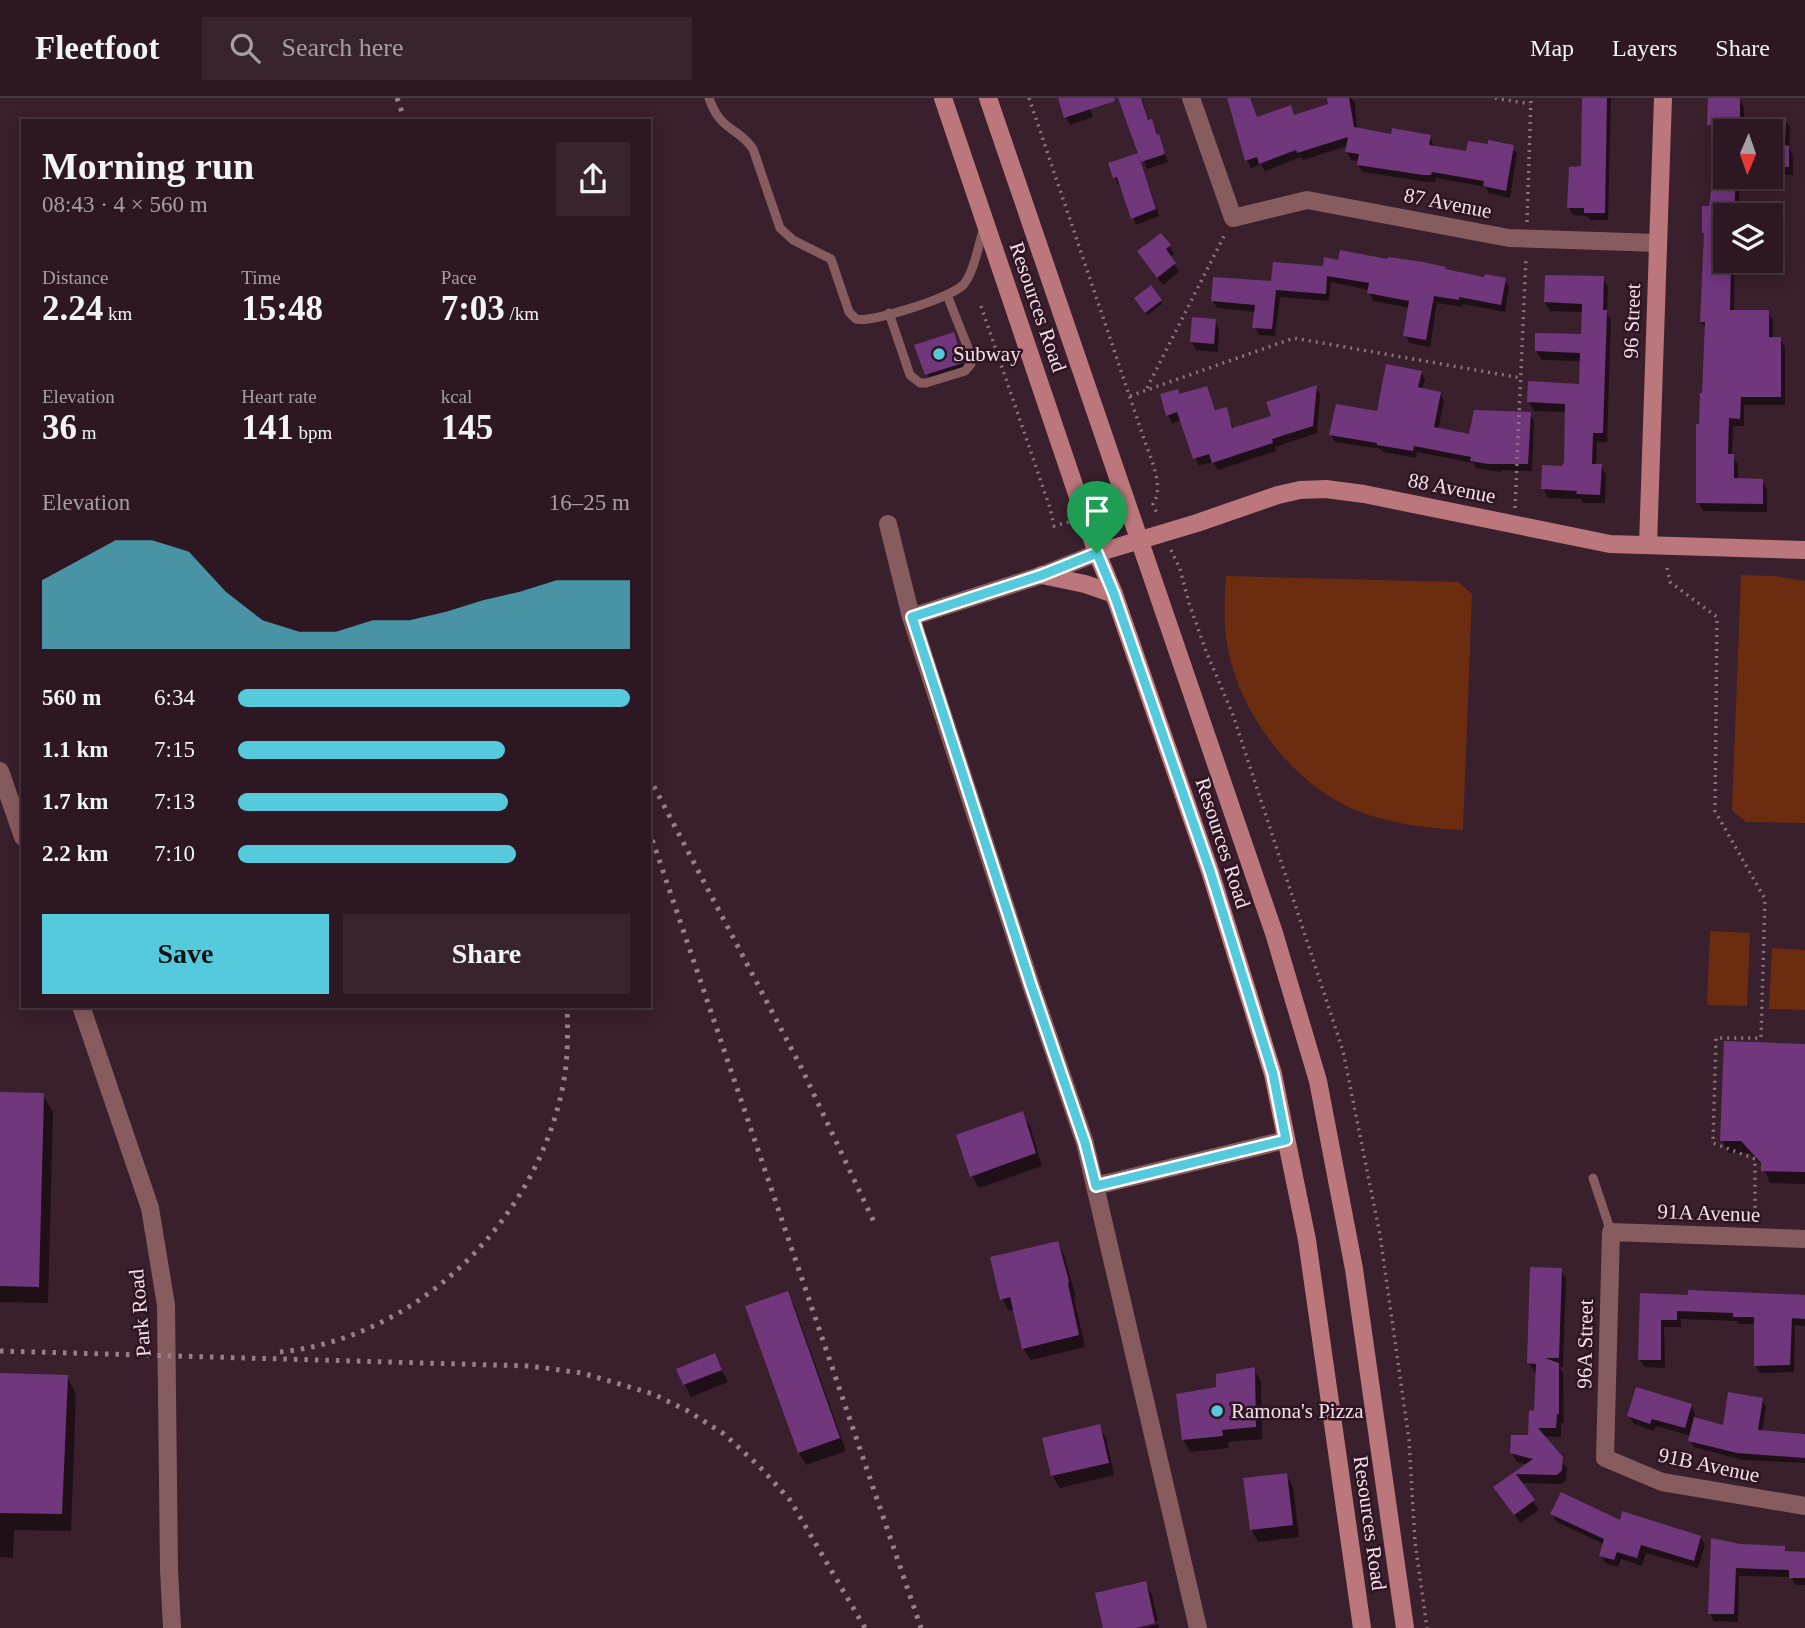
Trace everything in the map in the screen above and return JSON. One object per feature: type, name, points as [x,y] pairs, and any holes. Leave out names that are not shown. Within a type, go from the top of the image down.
[{"type":"main road","name":"Resources Road","points":[[943,98],[1097,553],[1114,594],[1210,871],[1273,1074],[1307,1240],[1362,1628]]},
{"type":"main road","name":"Resources Road","points":[[988,98],[1274,933],[1318,1081],[1354,1269],[1405,1628]]},
{"type":"main road","name":"96 Street","points":[[1648,545],[1663,98]]},
{"type":"main road","name":"88 Avenue","points":[[1097,553],[1278,495],[1300,490],[1326,489],[1364,494],[1610,544],[1805,550]]},
{"type":"main road","points":[[1042,575],[1085,584],[1114,594]]},
{"type":"street","points":[[1191,98],[1233,218]]},
{"type":"street","name":"87 Avenue","points":[[1233,218],[1307,200],[1527,240],[1658,243]]},
{"type":"street","points":[[888,524],[912,617],[1035,998],[1085,1143],[1198,1628]]},
{"type":"street","points":[[912,617],[1042,575],[1097,553]]},
{"type":"street","points":[[0,771],[21,831]]},
{"type":"street","name":"Park Road","points":[[82,1008],[150,1208],[166,1305],[172,1628]]},
{"type":"street","points":[[1096,1186],[1286,1140]]},
{"type":"street","name":"91A Avenue","points":[[1611,1232],[1805,1239]]},
{"type":"street","name":"96A Street","points":[[1605,1458],[1611,1232]]},
{"type":"street","name":"91B Avenue","points":[[1605,1458],[1662,1482],[1805,1506]]},
{"type":"lane","points":[[709,98],[719,119],[753,149],[780,228],[793,240],[831,260],[852,316],[861,320],[889,313],[947,295],[960,288],[968,277],[985,223]]},
{"type":"lane","points":[[889,313],[910,375],[920,383],[926,383],[965,370],[971,364],[969,348],[962,338],[947,295]]},
{"type":"lane","points":[[1593,1178],[1611,1232]]},
{"type":"path","points":[[1029,98],[1154,471],[1158,497],[1153,504]]},
{"type":"path","points":[[1495,98],[1531,104]]},
{"type":"path","points":[[1515,524],[1531,98]]},
{"type":"path","points":[[1146,390],[1233,218]]},
{"type":"path","points":[[981,306],[1054,526]]},
{"type":"path","points":[[1130,396],[1294,338],[1521,378]]},
{"type":"path","points":[[1667,568],[1670,582],[1717,617],[1715,811],[1765,899],[1761,1038],[1716,1038],[1713,1143],[1755,1159],[1755,1237]]},
{"type":"shaded area","points":[[1741,575],[1775,576],[1805,581],[1805,823],[1746,822],[1732,810]]},
{"type":"shaded area","points":[[1226,576],[1458,582],[1472,594],[1463,830],[1407,824],[1353,809],[1305,778],[1283,757],[1249,707],[1237,680],[1225,624]]},
{"type":"shaded area","points":[[1710,931],[1750,933],[1747,1006],[1707,1005]]},
{"type":"shaded area","points":[[1772,948],[1805,950],[1805,1010],[1769,1009]]},
{"type":"building","points":[[1058,98],[1114,98],[1115,101],[1064,118]]},
{"type":"building","points":[[1118,98],[1141,98],[1148,120],[1152,119],[1157,135],[1159,134],[1165,154],[1141,162]]},
{"type":"building","points":[[1227,98],[1250,98],[1257,117],[1291,105],[1294,115],[1328,104],[1327,98],[1349,98],[1354,127],[1391,134],[1392,128],[1431,135],[1429,145],[1466,151],[1468,141],[1488,144],[1488,140],[1514,145],[1506,191],[1483,186],[1484,181],[1432,172],[1431,175],[1423,175],[1357,165],[1359,154],[1345,152],[1348,137],[1297,153],[1296,150],[1259,164],[1257,157],[1245,161]]},
{"type":"building","points":[[1582,98],[1607,98],[1605,213],[1584,213],[1584,208],[1567,208],[1569,167],[1581,166]]},
{"type":"building","points":[[1708,98],[1740,98],[1740,119],[1713,119],[1713,125],[1707,125]]},
{"type":"building","points":[[1786,118],[1785,145],[1789,146],[1789,167],[1784,167],[1784,171],[1783,119],[1771,119]]},
{"type":"building","points":[[1138,153],[1156,209],[1131,219],[1117,177],[1113,178],[1108,163]]},
{"type":"building","points":[[1713,177],[1713,189],[1735,189],[1735,203],[1713,203],[1713,273],[1731,273],[1730,310],[1769,310],[1769,337],[1781,337],[1781,397],[1741,397],[1740,419],[1729,418],[1728,454],[1734,454],[1734,478],[1763,479],[1763,504],[1696,503],[1696,424],[1699,424],[1702,393],[1705,322],[1700,322],[1704,233],[1702,206],[1709,206]]},
{"type":"building","points":[[1161,233],[1171,245],[1166,249],[1176,263],[1157,278],[1137,251]]},
{"type":"building","points":[[1340,250],[1387,259],[1423,262],[1484,277],[1485,274],[1506,278],[1501,305],[1459,297],[1459,300],[1434,296],[1426,340],[1403,336],[1409,301],[1367,293],[1369,283],[1327,276],[1326,294],[1276,290],[1272,329],[1252,328],[1255,305],[1211,301],[1213,277],[1271,281],[1273,262],[1323,266],[1324,257],[1338,260]]},
{"type":"building","points":[[1545,275],[1604,276],[1603,310],[1607,310],[1603,433],[1593,433],[1592,464],[1602,464],[1600,495],[1541,489],[1542,465],[1562,466],[1564,462],[1565,404],[1527,402],[1528,381],[1579,384],[1580,353],[1535,351],[1535,333],[1581,334],[1582,304],[1544,302]]},
{"type":"building","points":[[1151,285],[1162,300],[1145,313],[1134,298]]},
{"type":"building","points":[[1192,317],[1216,319],[1214,344],[1190,342]]},
{"type":"building","name":"Subway","points":[[954,332],[963,363],[925,375],[914,345]]},
{"type":"building","points":[[1386,364],[1422,371],[1418,387],[1441,392],[1434,427],[1469,434],[1474,410],[1531,412],[1528,464],[1488,464],[1470,461],[1471,457],[1414,446],[1413,451],[1329,435],[1336,404],[1377,411]]},
{"type":"building","points":[[1317,385],[1313,426],[1272,439],[1273,443],[1212,463],[1209,454],[1193,459],[1177,412],[1166,416],[1160,394],[1178,389],[1179,394],[1207,386],[1215,410],[1227,407],[1232,428],[1271,416],[1266,402]]},
{"type":"building","points":[[1724,1041],[1805,1044],[1805,1172],[1761,1171],[1761,1163],[1741,1141],[1720,1141]]},
{"type":"building","points":[[0,1092],[44,1093],[39,1287],[0,1286]]},
{"type":"building","points":[[1023,1111],[1036,1153],[970,1177],[956,1135]]},
{"type":"building","points":[[1058,1241],[1079,1335],[1022,1349],[1010,1297],[1000,1300],[990,1257]]},
{"type":"building","points":[[1530,1267],[1562,1268],[1559,1358],[1545,1358],[1559,1363],[1559,1414],[1556,1428],[1538,1428],[1563,1457],[1562,1470],[1557,1475],[1516,1474],[1535,1500],[1514,1515],[1493,1487],[1533,1459],[1510,1453],[1511,1435],[1528,1435],[1529,1410],[1534,1411],[1536,1364],[1527,1363]]},
{"type":"building","points":[[1688,1290],[1805,1295],[1805,1319],[1792,1318],[1790,1365],[1754,1366],[1754,1317],[1733,1317],[1733,1313],[1677,1311],[1677,1320],[1661,1320],[1661,1360],[1638,1360],[1640,1293],[1688,1295]]},
{"type":"building","points":[[788,1291],[840,1438],[798,1453],[745,1306]]},
{"type":"building","points":[[715,1353],[722,1370],[683,1385],[676,1369]]},
{"type":"building","name":"Ramona's Pizza","points":[[1255,1367],[1256,1427],[1222,1430],[1223,1436],[1182,1440],[1176,1394],[1216,1387],[1216,1374]]},
{"type":"building","points":[[0,1373],[68,1375],[62,1514],[0,1513]]},
{"type":"building","points":[[1636,1387],[1692,1404],[1685,1428],[1652,1419],[1650,1424],[1627,1416]]},
{"type":"building","points":[[1728,1392],[1763,1398],[1758,1430],[1805,1434],[1805,1458],[1737,1453],[1688,1441],[1694,1417],[1723,1425]]},
{"type":"building","points":[[1100,1424],[1109,1463],[1051,1476],[1042,1438]]},
{"type":"building","points":[[1287,1473],[1293,1525],[1250,1530],[1243,1478]]},
{"type":"building","points":[[1561,1492],[1620,1520],[1622,1511],[1701,1536],[1694,1561],[1641,1545],[1637,1558],[1617,1552],[1614,1560],[1599,1556],[1604,1539],[1550,1514]]},
{"type":"building","points":[[1711,1538],[1741,1544],[1785,1546],[1785,1551],[1805,1552],[1805,1578],[1789,1578],[1789,1570],[1736,1568],[1734,1614],[1708,1614]]},
{"type":"building","points":[[1146,1581],[1155,1623],[1135,1628],[1103,1628],[1095,1593]]},
{"type":"railway","points":[[397,98],[404,119]]},
{"type":"railway","points":[[651,781],[801,1067],[874,1222]]},
{"type":"railway","points":[[651,836],[921,1628]]},
{"type":"railway","points":[[280,1352],[331,1342],[380,1323],[425,1296],[466,1262],[501,1223],[529,1178],[551,1130],[564,1080],[567,1008]]},
{"type":"railway","points":[[0,1351],[530,1366],[582,1373],[653,1394],[688,1411],[724,1434],[759,1466],[790,1500],[865,1628]]},
{"type":"place","name":"Subway","points":[[939,354]]},
{"type":"place","name":"Ramona's Pizza","points":[[1217,1411]]},
{"type":"route","points":[[1097,553],[1114,594],[1210,871],[1273,1074],[1286,1140],[1096,1186],[1085,1143],[912,617],[1042,575],[1097,553]]}]
